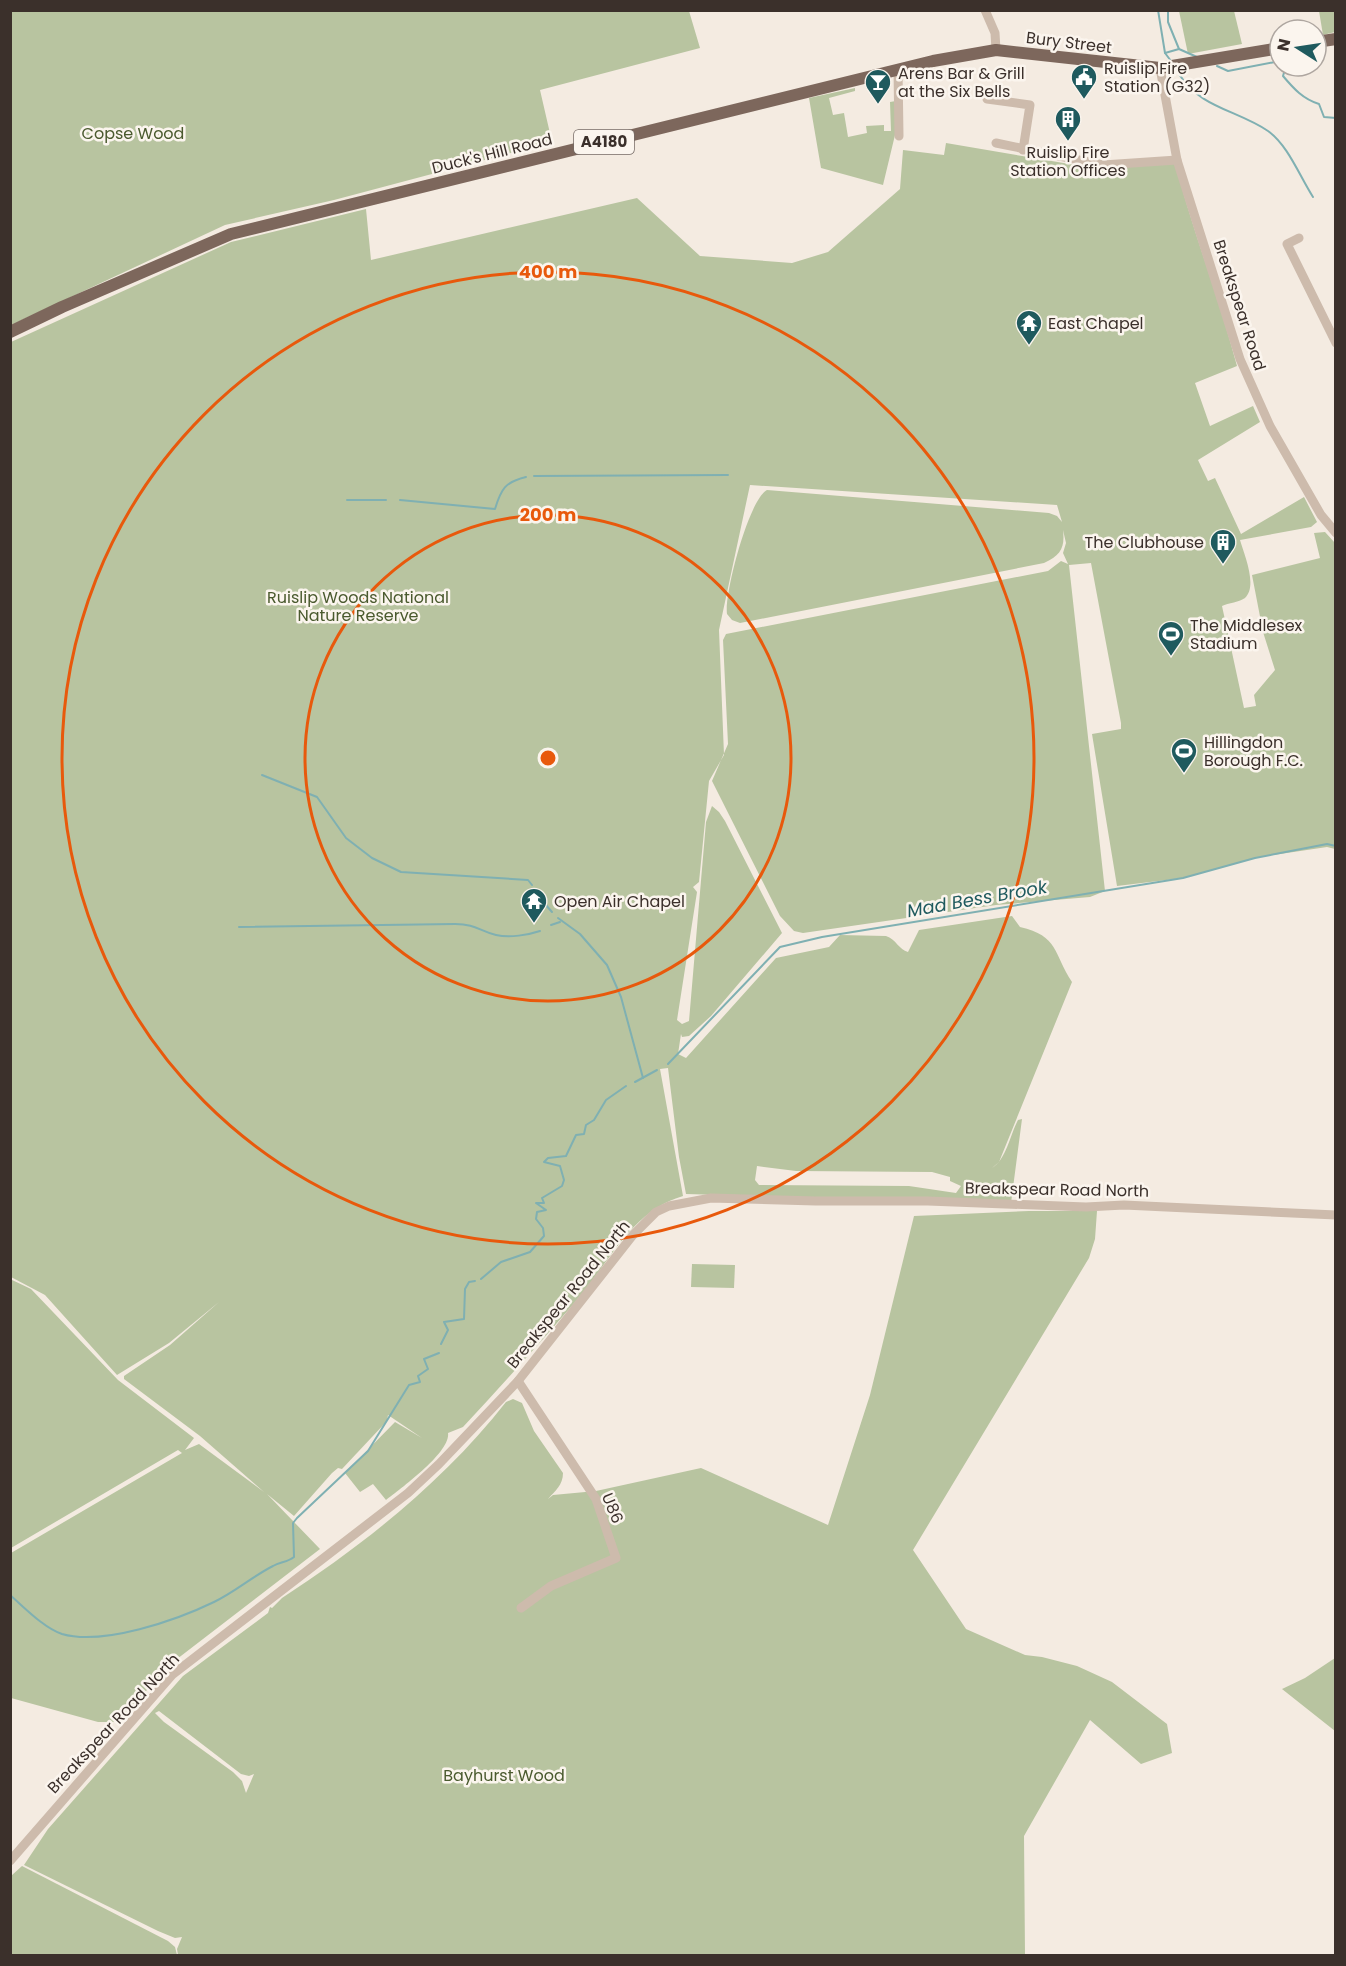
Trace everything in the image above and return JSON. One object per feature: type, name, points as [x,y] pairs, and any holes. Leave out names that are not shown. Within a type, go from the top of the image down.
[{"type":"main road","name":"Bury Street","points":[[996,50],[1160,68],[1268,50]]},
{"type":"main road","name":"Duck's Hill Road","points":[[10,332],[231,234],[898,70],[996,50]]},
{"type":"street","points":[[985,10],[995,33],[996,50]]},
{"type":"street","name":"Breakspear Road","points":[[1160,68],[1177,160],[1240,359],[1270,426],[1321,514],[1335,533]]},
{"type":"street","points":[[898,70],[899,136]]},
{"type":"street","points":[[987,99],[1034,105],[1023,150]]},
{"type":"street","points":[[996,143],[1103,165],[1177,160]]},
{"type":"street","points":[[1299,238],[1287,244],[1335,342]]},
{"type":"street","name":"Breakspear Road North","points":[[10,1861],[172,1675],[408,1493],[518,1381],[633,1235],[656,1212],[676,1204],[711,1197],[1086,1207],[1124,1205],[1335,1215]]},
{"type":"street","name":"U86","points":[[518,1381],[596,1499],[616,1558],[551,1587],[520,1608]]},
{"type":"green space","name":"Copse Wood","points":[[11,11],[689,11],[700,48],[540,90],[552,142],[334,200],[225,225],[11,325]]},
{"type":"green space","points":[[1179,11],[1234,11],[1242,44],[1188,54]]},
{"type":"green space","points":[[1319,11],[1335,11],[1335,32],[1328,34],[1328,18],[1320,18]]},
{"type":"green space","points":[[855,88],[855,91],[829,98],[833,115],[844,113],[848,137],[867,133],[866,126],[884,125],[884,131],[891,131],[890,102],[896,101],[895,135],[883,185],[821,168],[809,98]]},
{"type":"green space","name":"Ruislip Woods National Nature Reserve","points":[[946,143],[1093,168],[1175,163],[1237,366],[1195,383],[1210,426],[1253,406],[1260,422],[1198,460],[1208,481],[1215,478],[1241,534],[1304,497],[1317,522],[1311,527],[1240,540],[1249,570],[1249,593],[1243,599],[1222,606],[1244,708],[1256,706],[1254,695],[1275,670],[1263,632],[1252,575],[1320,558],[1314,533],[1325,532],[1335,543],[1335,849],[1327,847],[1259,857],[1183,878],[1117,886],[1092,734],[1121,729],[1121,723],[1091,563],[1069,565],[1105,891],[1090,897],[996,905],[803,933],[794,931],[780,916],[712,781],[721,760],[709,781],[699,882],[693,887],[697,892],[677,1020],[682,1024],[689,1021],[706,822],[712,806],[725,821],[782,933],[711,1016],[689,1036],[682,1037],[681,1034],[678,1054],[686,1058],[776,958],[829,947],[840,935],[886,936],[908,952],[919,930],[1012,916],[1020,927],[1042,935],[1049,941],[1072,982],[999,1161],[1018,1120],[1022,1119],[1011,1203],[686,1194],[668,1068],[660,1069],[683,1196],[665,1203],[635,1225],[577,1300],[521,1364],[463,1427],[448,1433],[442,1450],[423,1470],[386,1500],[373,1484],[360,1492],[345,1473],[395,1422],[422,1438],[388,1415],[387,1421],[342,1469],[338,1468],[332,1473],[294,1516],[267,1494],[320,1549],[177,1659],[116,1722],[98,1722],[11,1698],[11,1553],[182,1453],[178,1450],[11,1548],[10,1279],[31,1289],[118,1380],[194,1438],[185,1450],[199,1444],[264,1492],[200,1436],[124,1379],[124,1376],[170,1345],[219,1302],[169,1343],[117,1375],[45,1295],[11,1277],[11,342],[231,242],[366,209],[371,260],[637,198],[700,256],[792,263],[828,252],[900,189],[903,150],[944,155]],"holes":[[[750,485],[1057,505],[1062,522],[1057,516],[1049,513],[767,490],[753,510],[739,548],[729,587],[727,614],[732,620],[740,623],[1044,563],[1061,550],[1063,530],[1066,543],[1063,553],[1068,564],[1061,561],[1048,571],[726,634],[723,640],[728,744],[724,753],[719,630]],[[757,1166],[796,1171],[932,1172],[950,1177],[950,1181],[961,1186],[956,1193],[909,1186],[759,1185],[755,1180]]]},
{"type":"green space","name":"Bayhurst Wood","points":[[1029,1211],[1097,1211],[1095,1239],[1089,1258],[913,1550],[966,1629],[1025,1655],[1077,1666],[1112,1682],[1167,1724],[1172,1753],[1141,1764],[1090,1720],[1024,1836],[1025,1955],[178,1955],[177,1949],[182,1937],[175,1938],[158,1931],[24,1865],[48,1829],[183,1676],[268,1613],[270,1607],[272,1608],[282,1598],[343,1556],[402,1509],[457,1458],[506,1402],[513,1399],[522,1403],[534,1431],[563,1473],[560,1484],[548,1499],[553,1495],[596,1491],[701,1468],[828,1525],[870,1395],[914,1216]],"holes":[[[159,1711],[241,1774],[249,1776],[254,1774],[246,1793],[242,1781],[233,1772],[155,1713]]]},
{"type":"green space","points":[[692,1264],[735,1265],[734,1288],[691,1287]]},
{"type":"green space","points":[[1335,1658],[1335,1731],[1282,1689],[1305,1678]]},
{"type":"green space","points":[[22,1866],[168,1941],[175,1947],[177,1955],[11,1955],[11,1876]]},
{"type":"waterway","points":[[1158,10],[1165,53],[1171,61]]},
{"type":"waterway","points":[[1168,10],[1168,22],[1179,49],[1197,57]]},
{"type":"waterway","points":[[1165,53],[1179,49]]},
{"type":"waterway","points":[[1217,66],[1228,71],[1268,63]]},
{"type":"waterway","points":[[1179,74],[1197,94],[1256,124],[1275,137],[1288,153],[1313,197]]},
{"type":"waterway","points":[[1285,78],[1303,96],[1319,104],[1324,117],[1336,118]]},
{"type":"waterway","points":[[534,476],[728,475]]},
{"type":"waterway","points":[[400,500],[495,509],[505,487],[513,481],[526,477]]},
{"type":"waterway","points":[[347,500],[386,500]]},
{"type":"waterway","points":[[262,775],[317,797],[346,838],[372,858],[401,872],[528,880],[532,885]]},
{"type":"waterway","name":"Mad Bess Brook","points":[[668,1064],[780,947],[822,937],[1183,878],[1255,858],[1327,844],[1336,846]]},
{"type":"waterway","points":[[538,896],[552,912]]},
{"type":"waterway","points":[[558,918],[580,934],[607,965],[621,997],[643,1078]]},
{"type":"waterway","points":[[551,925],[560,922]]},
{"type":"waterway","points":[[239,927],[455,924],[468,925],[501,936],[519,936],[540,931]]},
{"type":"waterway","name":"Mad Bess Brook","points":[[635,1082],[657,1070]]},
{"type":"waterway","name":"Mad Bess Brook","points":[[481,1279],[501,1262],[530,1252],[544,1236],[543,1228],[536,1219],[537,1212],[546,1210],[536,1203],[544,1203],[542,1198],[562,1186],[564,1180],[560,1166],[544,1162],[548,1158],[566,1156],[576,1135],[584,1134],[586,1125],[594,1120],[606,1100],[626,1086]]},
{"type":"waterway","name":"Mad Bess Brook","points":[[441,1344],[448,1330],[444,1322],[464,1319],[465,1289],[469,1282],[475,1281]]},
{"type":"waterway","name":"Mad Bess Brook","points":[[10,1595],[55,1631],[79,1637],[98,1637],[140,1629],[199,1609],[222,1598],[266,1570],[292,1559],[294,1557],[293,1523],[368,1451],[409,1385],[420,1382],[418,1376],[428,1369],[424,1359],[439,1353]]},
{"type":"place","name":"Ruislip Fire Station (G32)","points":[[1084,100]]},
{"type":"place","name":"Arens Bar & Grill at the Six Bells","points":[[878,105]]},
{"type":"place","name":"Ruislip Fire Station Offices","points":[[1068,142]]},
{"type":"place","name":"East Chapel","points":[[1029,346]]},
{"type":"place","name":"The Clubhouse","points":[[1223,565]]},
{"type":"place","name":"The Middlesex Stadium","points":[[1171,657]]},
{"type":"place","name":"Hillingdon Borough F.C.","points":[[1184,774]]},
{"type":"place","name":"Open Air Chapel","points":[[534,924]]}]
